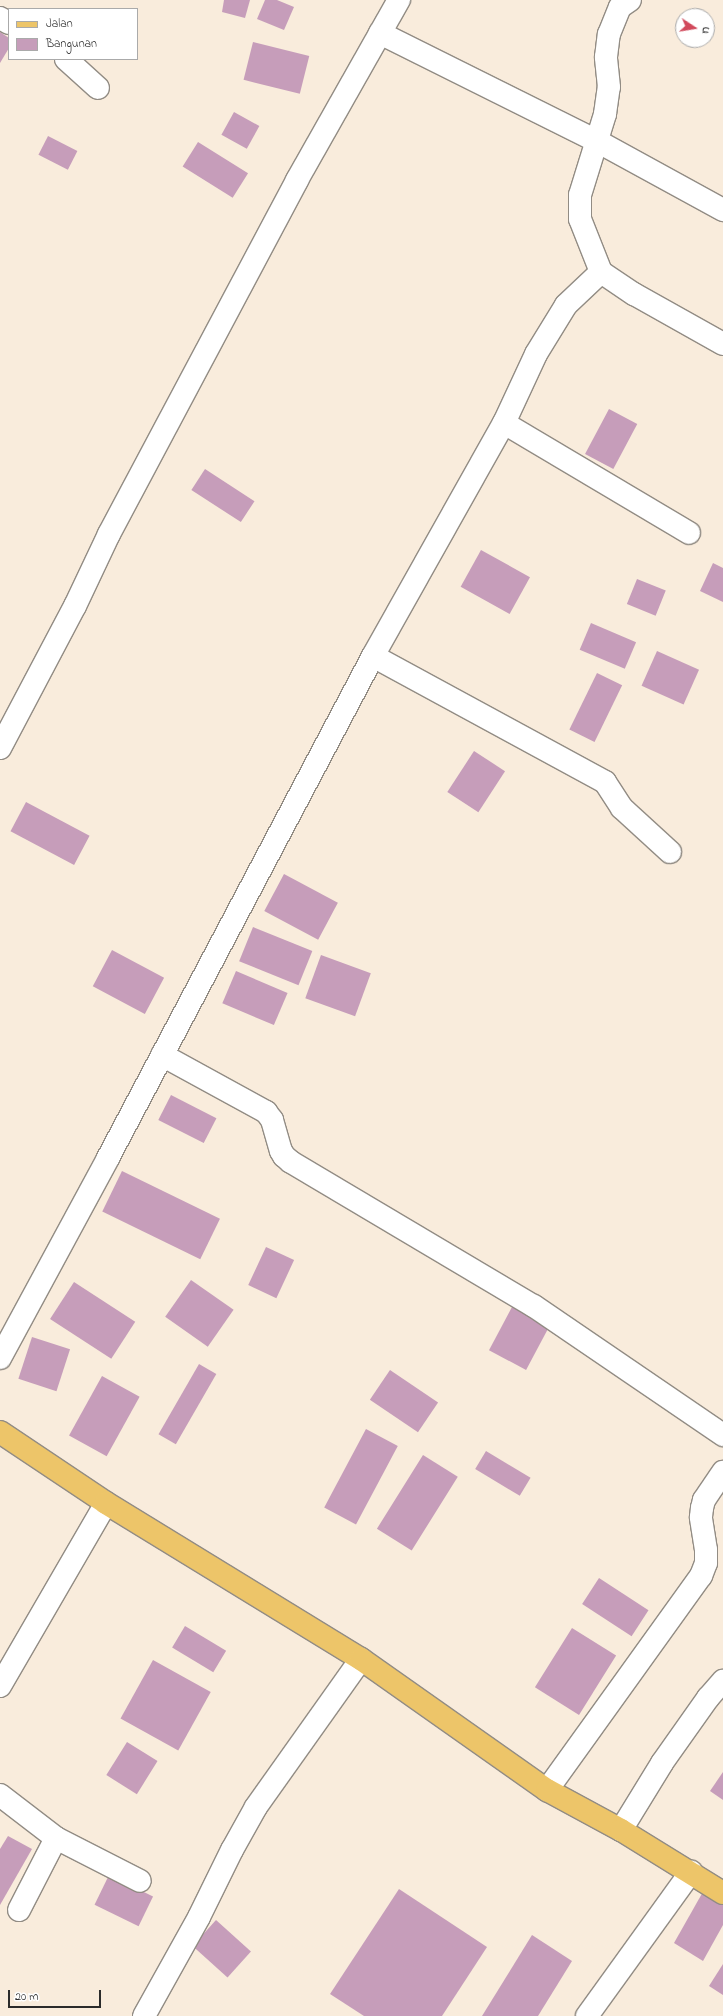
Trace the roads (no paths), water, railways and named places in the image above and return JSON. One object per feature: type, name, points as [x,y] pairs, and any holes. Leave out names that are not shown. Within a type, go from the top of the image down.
[{"type":"main road","points":[[0,1432],[106,1503],[361,1659],[546,1790],[621,1830],[723,1893]]},
{"type":"street","points":[[0,748],[75,606],[109,534],[297,180],[399,0]]},
{"type":"street","points":[[630,0],[620,7],[609,34],[606,57],[609,87],[605,114],[582,184],[579,211],[583,229],[602,272],[634,294],[723,344]]},
{"type":"street","points":[[380,33],[597,141],[723,210]]},
{"type":"street","points":[[67,60],[98,88]]},
{"type":"street","points":[[0,1358],[373,656],[504,423],[536,354],[566,305],[602,272]]},
{"type":"street","points":[[504,423],[688,533]]},
{"type":"street","points":[[373,656],[605,782],[622,808],[670,852]]},
{"type":"street","points":[[162,1055],[266,1112],[272,1120],[281,1151],[291,1162],[534,1306],[723,1435]]},
{"type":"street","points":[[546,1790],[701,1576],[706,1563],[706,1550],[701,1517],[702,1508],[704,1500],[723,1472]]},
{"type":"street","points":[[0,1686],[106,1503]]},
{"type":"street","points":[[144,2016],[200,1917],[232,1850],[256,1807],[361,1659]]},
{"type":"street","points":[[621,1830],[662,1763],[708,1698],[723,1681]]},
{"type":"street","points":[[0,1795],[56,1838],[140,1881]]},
{"type":"street","points":[[19,1910],[56,1838]]},
{"type":"street","points":[[587,2016],[691,1872]]}]
